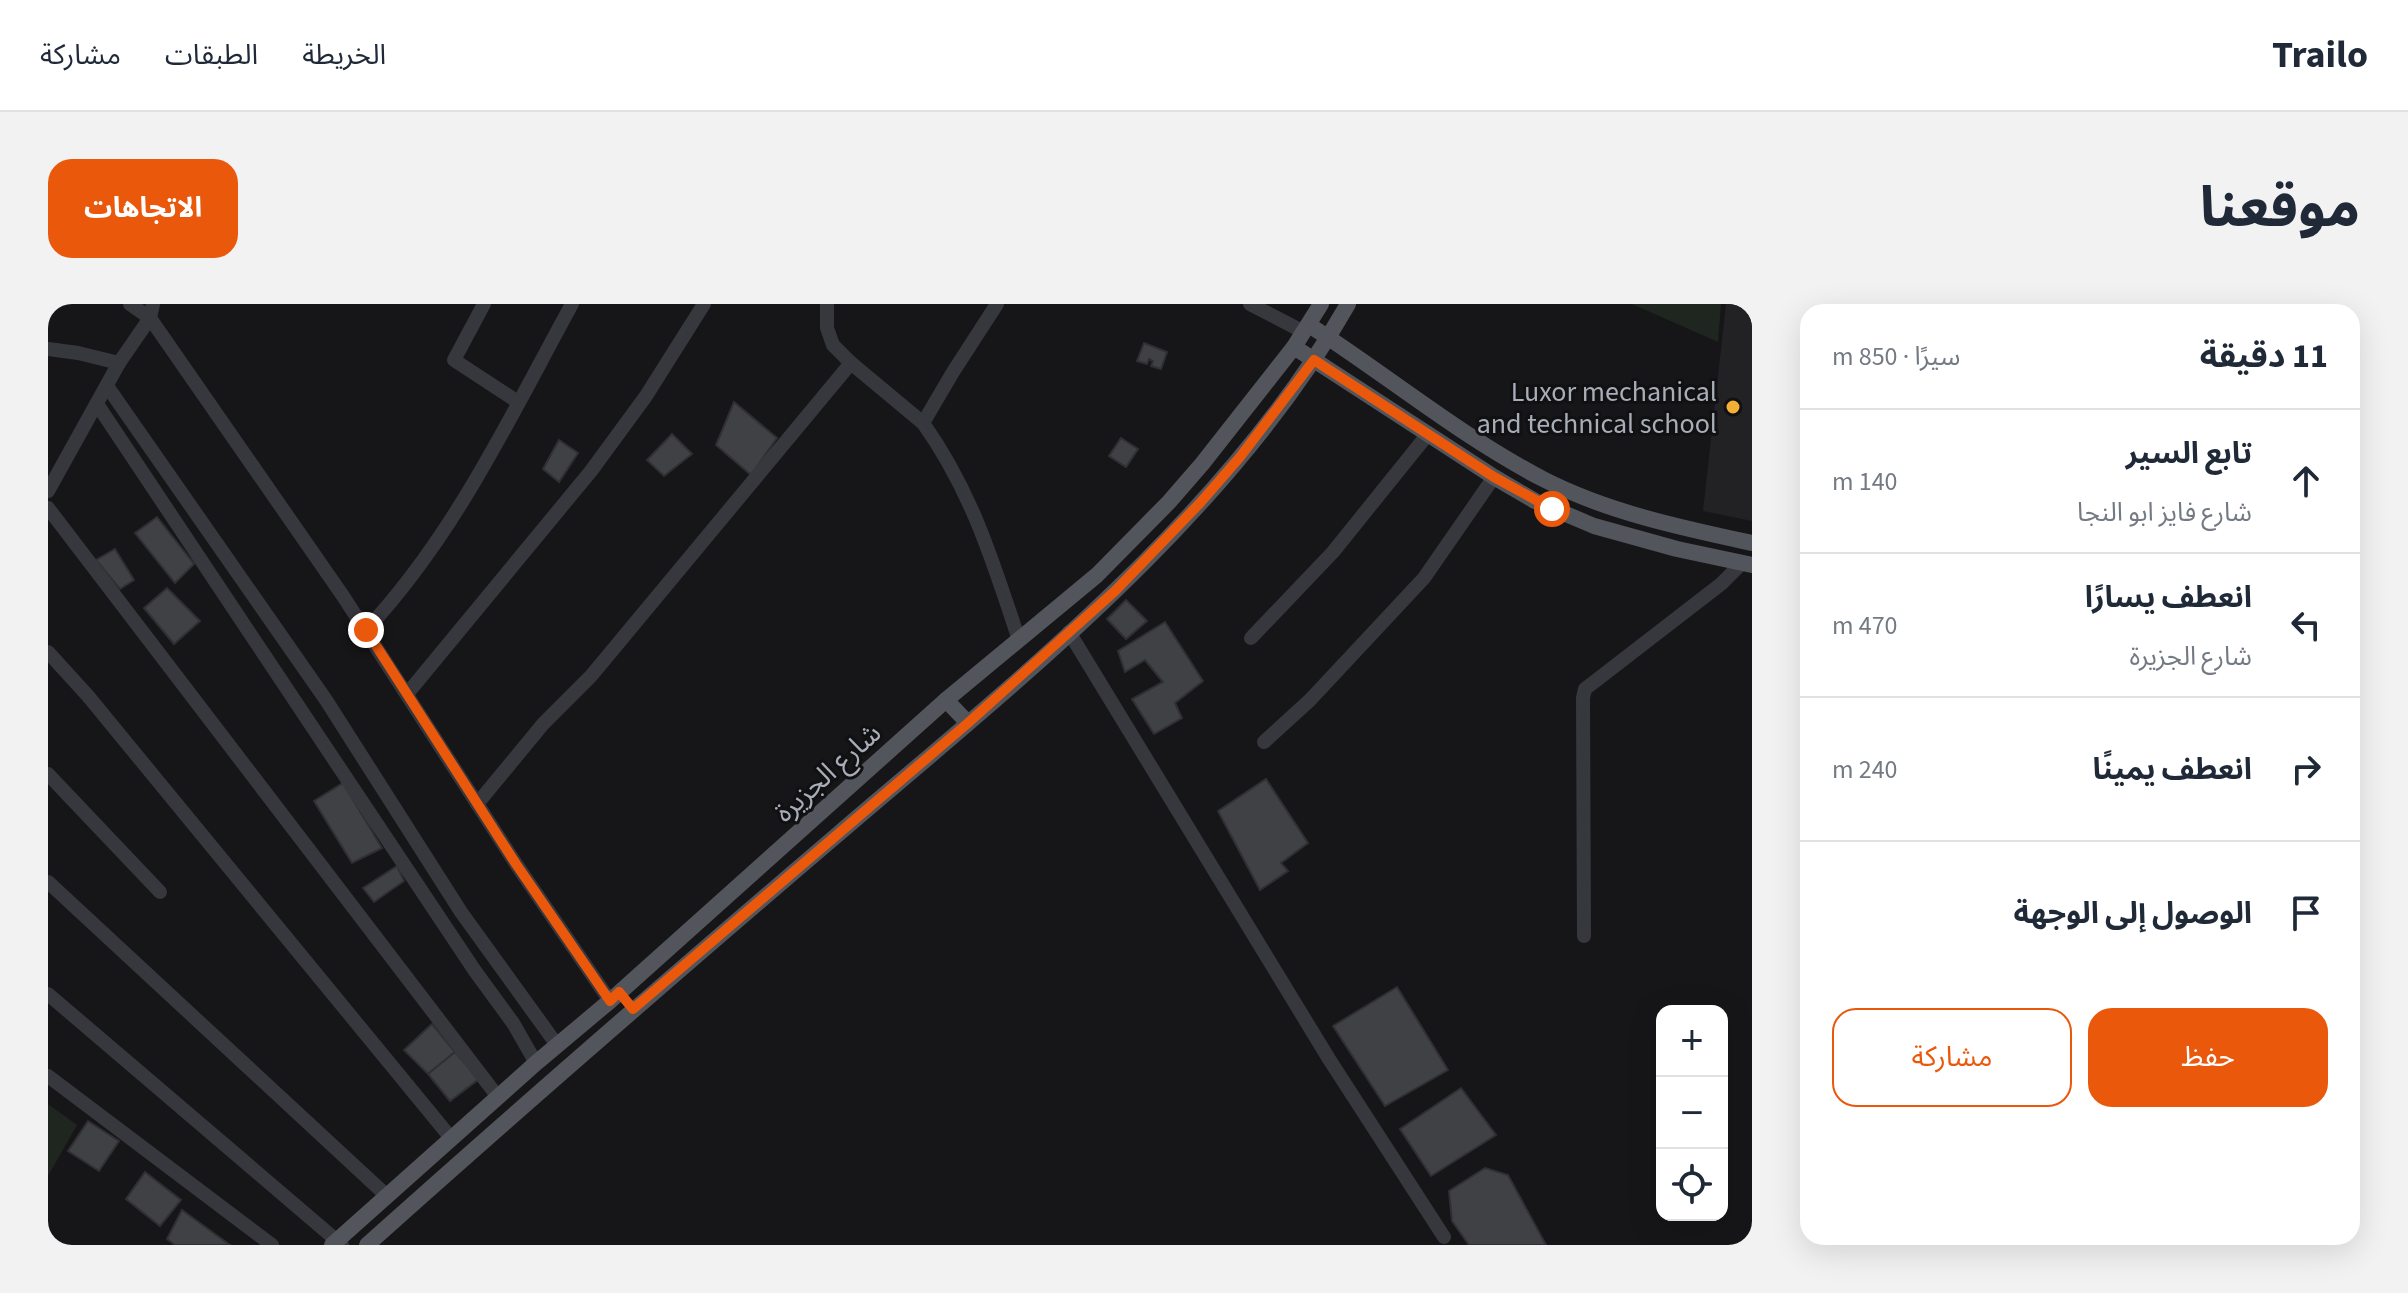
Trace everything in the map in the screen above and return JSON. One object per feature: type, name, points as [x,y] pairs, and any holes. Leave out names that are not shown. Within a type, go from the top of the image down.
[{"type":"main road","name":"شارع الجزيرة","points":[[337,1243],[451,1138],[611,1000],[946,700],[1097,575],[1169,502],[1294,347],[1321,304]]},
{"type":"main road","name":"شارع الجزيرة","points":[[367,1245],[616,1023],[968,723],[1115,591],[1200,503],[1278,410],[1329,338],[1348,304]]},
{"type":"main road","points":[[1306,328],[1329,338],[1497,452],[1544,479],[1582,496],[1682,528],[1752,543]]},
{"type":"main road","points":[[1294,347],[1535,501],[1594,526],[1747,564]]},
{"type":"main road","points":[[1677,549],[1682,528]]},
{"type":"main road","points":[[946,700],[968,723]]},
{"type":"main road","points":[[611,1000],[633,1009]]},
{"type":"main road","points":[[611,1000],[616,1023]]},
{"type":"street","points":[[130,304],[152,311],[366,630],[477,804],[611,1000]]},
{"type":"street","points":[[484,304],[454,360],[518,402]]},
{"type":"street","points":[[366,630],[419,568],[471,490],[572,304]]},
{"type":"street","points":[[407,694],[591,471],[646,396],[704,304]]},
{"type":"street","points":[[827,304],[827,328],[833,345],[923,423],[970,501],[1019,640]]},
{"type":"street","points":[[923,423],[997,304]]},
{"type":"street","points":[[1250,304],[1306,328]]},
{"type":"street","points":[[48,491],[119,363],[152,311]]},
{"type":"street","points":[[48,349],[119,363]]},
{"type":"street","points":[[477,804],[543,724],[591,676],[851,363]]},
{"type":"street","points":[[107,386],[326,700],[461,912],[557,1045]]},
{"type":"street","points":[[97,404],[475,971],[513,1023],[536,1063]]},
{"type":"street","points":[[1251,638],[1333,552],[1428,434]]},
{"type":"street","points":[[1264,742],[1310,700],[1424,578],[1494,477]]},
{"type":"street","points":[[48,508],[498,1097]]},
{"type":"street","points":[[1584,936],[1585,689],[1747,564]]},
{"type":"street","points":[[1069,632],[1329,1059],[1444,1237]]},
{"type":"street","points":[[48,652],[88,696],[451,1138]]},
{"type":"street","points":[[48,774],[160,892]]},
{"type":"street","points":[[48,882],[387,1196]]},
{"type":"street","points":[[48,994],[337,1243]]},
{"type":"street","points":[[48,1076],[272,1245]]},
{"type":"shaded area","points":[[1632,304],[1721,304],[1718,342]]},
{"type":"shaded area","name":"Luxor mechanical and technical school","points":[[1726,304],[1752,304],[1752,521],[1703,511]]},
{"type":"shaded area","points":[[48,1104],[77,1125],[48,1176]]},
{"type":"building","points":[[1144,343],[1167,352],[1161,369],[1151,366],[1153,361],[1149,359],[1147,364],[1137,361]]},
{"type":"building","points":[[734,402],[777,438],[751,475],[716,445]]},
{"type":"building","points":[[672,434],[692,454],[664,476],[647,460]]},
{"type":"building","points":[[1121,438],[1138,449],[1126,467],[1109,456]]},
{"type":"building","points":[[559,440],[578,453],[559,482],[543,469]]},
{"type":"building","points":[[157,517],[194,564],[175,583],[135,533]]},
{"type":"building","points":[[115,549],[134,580],[120,589],[96,560]]},
{"type":"building","points":[[167,588],[200,621],[174,644],[144,608]]},
{"type":"building","points":[[1126,600],[1147,621],[1126,639],[1107,619]]},
{"type":"building","points":[[1165,622],[1203,681],[1175,703],[1182,718],[1154,734],[1132,699],[1163,682],[1145,660],[1125,672],[1118,651]]},
{"type":"building","points":[[1266,779],[1308,843],[1281,863],[1288,871],[1260,890],[1218,811]]},
{"type":"building","points":[[343,783],[382,848],[352,863],[314,801]]},
{"type":"building","points":[[397,866],[404,881],[374,902],[363,888]]},
{"type":"building","points":[[1397,987],[1448,1070],[1385,1106],[1333,1026]]},
{"type":"building","points":[[432,1024],[455,1052],[428,1074],[404,1050]]},
{"type":"building","points":[[455,1052],[479,1079],[450,1101],[428,1074]]},
{"type":"building","points":[[1461,1088],[1496,1135],[1431,1176],[1400,1129]]},
{"type":"building","points":[[88,1121],[119,1141],[99,1171],[68,1151]]},
{"type":"building","points":[[1485,1168],[1508,1175],[1546,1245],[1469,1245],[1452,1221],[1449,1191]]},
{"type":"building","points":[[145,1172],[181,1200],[160,1226],[126,1199]]},
{"type":"building","points":[[182,1210],[230,1245],[175,1245],[167,1239]]},
{"type":"place","name":"Luxor mechanical and technical school","points":[[1733,407]]},
{"type":"route","points":[[366,630],[516,864],[610,1001],[619,992],[633,1009],[968,723],[1115,591],[1240,457],[1314,360],[1494,477],[1552,509]]}]
